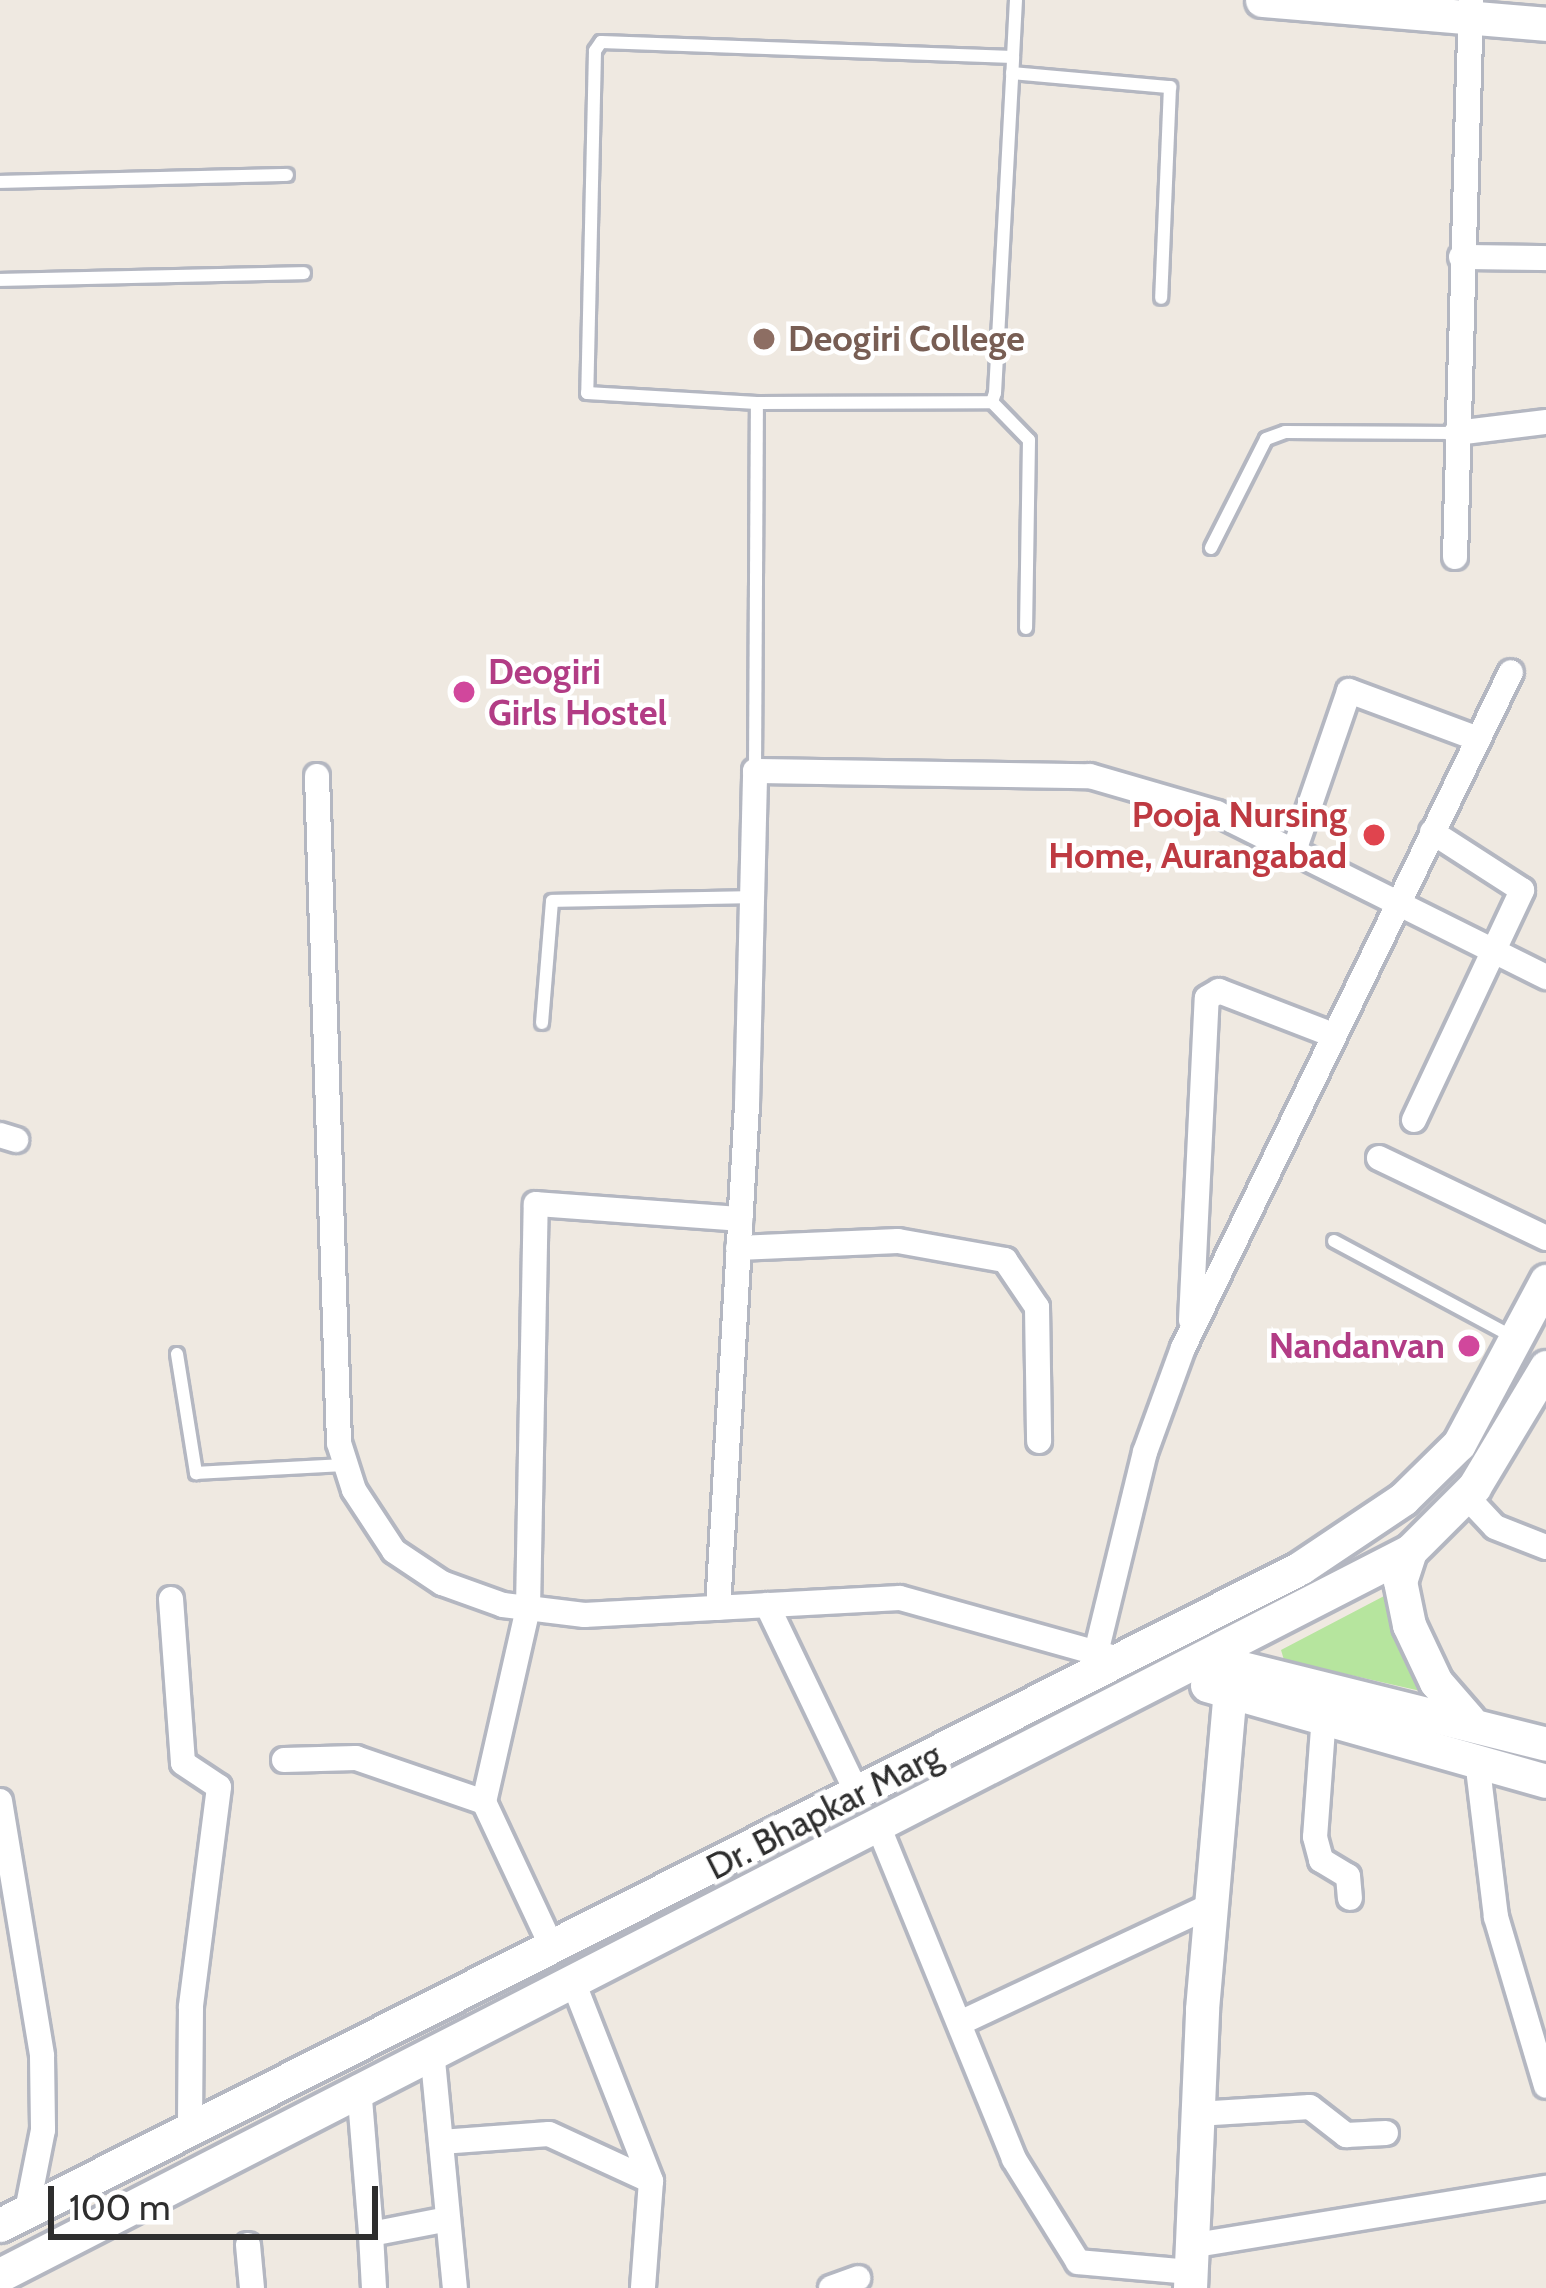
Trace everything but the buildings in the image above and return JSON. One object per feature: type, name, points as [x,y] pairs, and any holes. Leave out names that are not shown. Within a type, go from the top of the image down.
[{"type":"main road","points":[[1262,0],[1472,10],[1546,24]]},
{"type":"main road","name":"Dr. Bhapkar Marg","points":[[0,2275],[878,1823],[1164,1659],[1403,1499],[1459,1444],[1546,1281]]},
{"type":"main road","points":[[1220,1670],[1410,1551],[1466,1496],[1546,1366]]},
{"type":"main road","points":[[1410,1551],[1400,1581],[1409,1625],[1436,1682],[1469,1720]]},
{"type":"main road","name":"Dr. Bhapkar Marg","points":[[14,2218],[857,1793],[1111,1657],[1164,1659]]},
{"type":"main road","points":[[1164,1659],[1469,1720],[1546,1744]]},
{"type":"main road","points":[[1220,1670],[1324,1715],[1546,1781]]},
{"type":"main road","points":[[1190,2269],[1220,1670]]},
{"type":"street","points":[[1455,557],[1472,10]]},
{"type":"street","points":[[1461,257],[1546,258]]},
{"type":"street","points":[[1456,433],[1546,422]]},
{"type":"street","points":[[316,776],[343,1466],[394,1551],[442,1583],[528,1608],[584,1615],[900,1598],[1111,1657],[1145,1452],[1190,1334],[1511,673]]},
{"type":"street","points":[[1294,851],[1349,691],[1478,739]]},
{"type":"street","points":[[718,1608],[739,1248],[755,771],[1090,776],[1217,813],[1546,976]]},
{"type":"street","points":[[1414,1120],[1522,890],[1432,832]]},
{"type":"street","points":[[1190,1334],[1207,998],[1219,991],[1334,1035]]},
{"type":"street","points":[[1379,1158],[1546,1238]]},
{"type":"street","points":[[552,1947],[484,1802],[528,1608],[536,1204],[740,1219]]},
{"type":"street","points":[[739,1248],[898,1241],[1005,1260],[1037,1307],[1039,1441]]},
{"type":"street","points":[[1466,1496],[1495,1527],[1546,1547]]},
{"type":"street","points":[[171,1599],[183,1763],[219,1787],[191,2007],[190,2129]]},
{"type":"street","points":[[766,1605],[857,1793]]},
{"type":"street","points":[[1324,1715],[1315,1837],[1321,1860],[1348,1876],[1350,1898]]},
{"type":"street","points":[[284,1760],[356,1758],[484,1802]]},
{"type":"street","points":[[1477,1760],[1496,1917],[1546,2086]]},
{"type":"street","points":[[0,1801],[42,2056],[43,2131],[14,2218]]},
{"type":"street","points":[[878,1823],[1014,2159],[1078,2262],[1190,2269],[1546,2188]]},
{"type":"street","points":[[962,2022],[1210,1906]]},
{"type":"street","points":[[572,1979],[651,2181],[644,2288]]},
{"type":"street","points":[[432,2050],[455,2288]]},
{"type":"street","points":[[359,2087],[374,2288]]},
{"type":"street","points":[[1197,2114],[1310,2107],[1346,2135],[1386,2133]]},
{"type":"street","points":[[441,2141],[549,2134],[651,2181]]},
{"type":"street","points":[[371,2234],[448,2219]]},
{"type":"street","points":[[248,2245],[252,2288]]},
{"type":"street","points":[[831,2288],[859,2278]]},
{"type":"lane","points":[[992,402],[1016,0]]},
{"type":"lane","points":[[1026,628],[1029,440],[992,402],[594,399],[583,385],[601,42],[1013,65],[1170,87],[1161,298]]},
{"type":"lane","points":[[0,182],[287,175]]},
{"type":"lane","points":[[0,280],[304,273]]},
{"type":"lane","points":[[755,771],[757,403]]},
{"type":"lane","points":[[1211,548],[1266,439],[1286,432],[1456,433]]},
{"type":"lane","points":[[542,1023],[552,901],[753,897]]},
{"type":"lane","points":[[1334,1241],[1517,1340]]},
{"type":"lane","points":[[177,1354],[196,1473],[343,1466]]},
{"type":"green space","points":[[1386,1595],[1390,1623],[1425,1692],[1284,1660],[1281,1650]]},
{"type":"place","name":"Deogiri College","points":[[764,339]]},
{"type":"place","name":"Deogiri Girls Hostel","points":[[464,692]]},
{"type":"place","name":"Pooja Nursing Home, Aurangabad","points":[[1374,835]]},
{"type":"place","name":"Nandanvan","points":[[1469,1346]]}]
